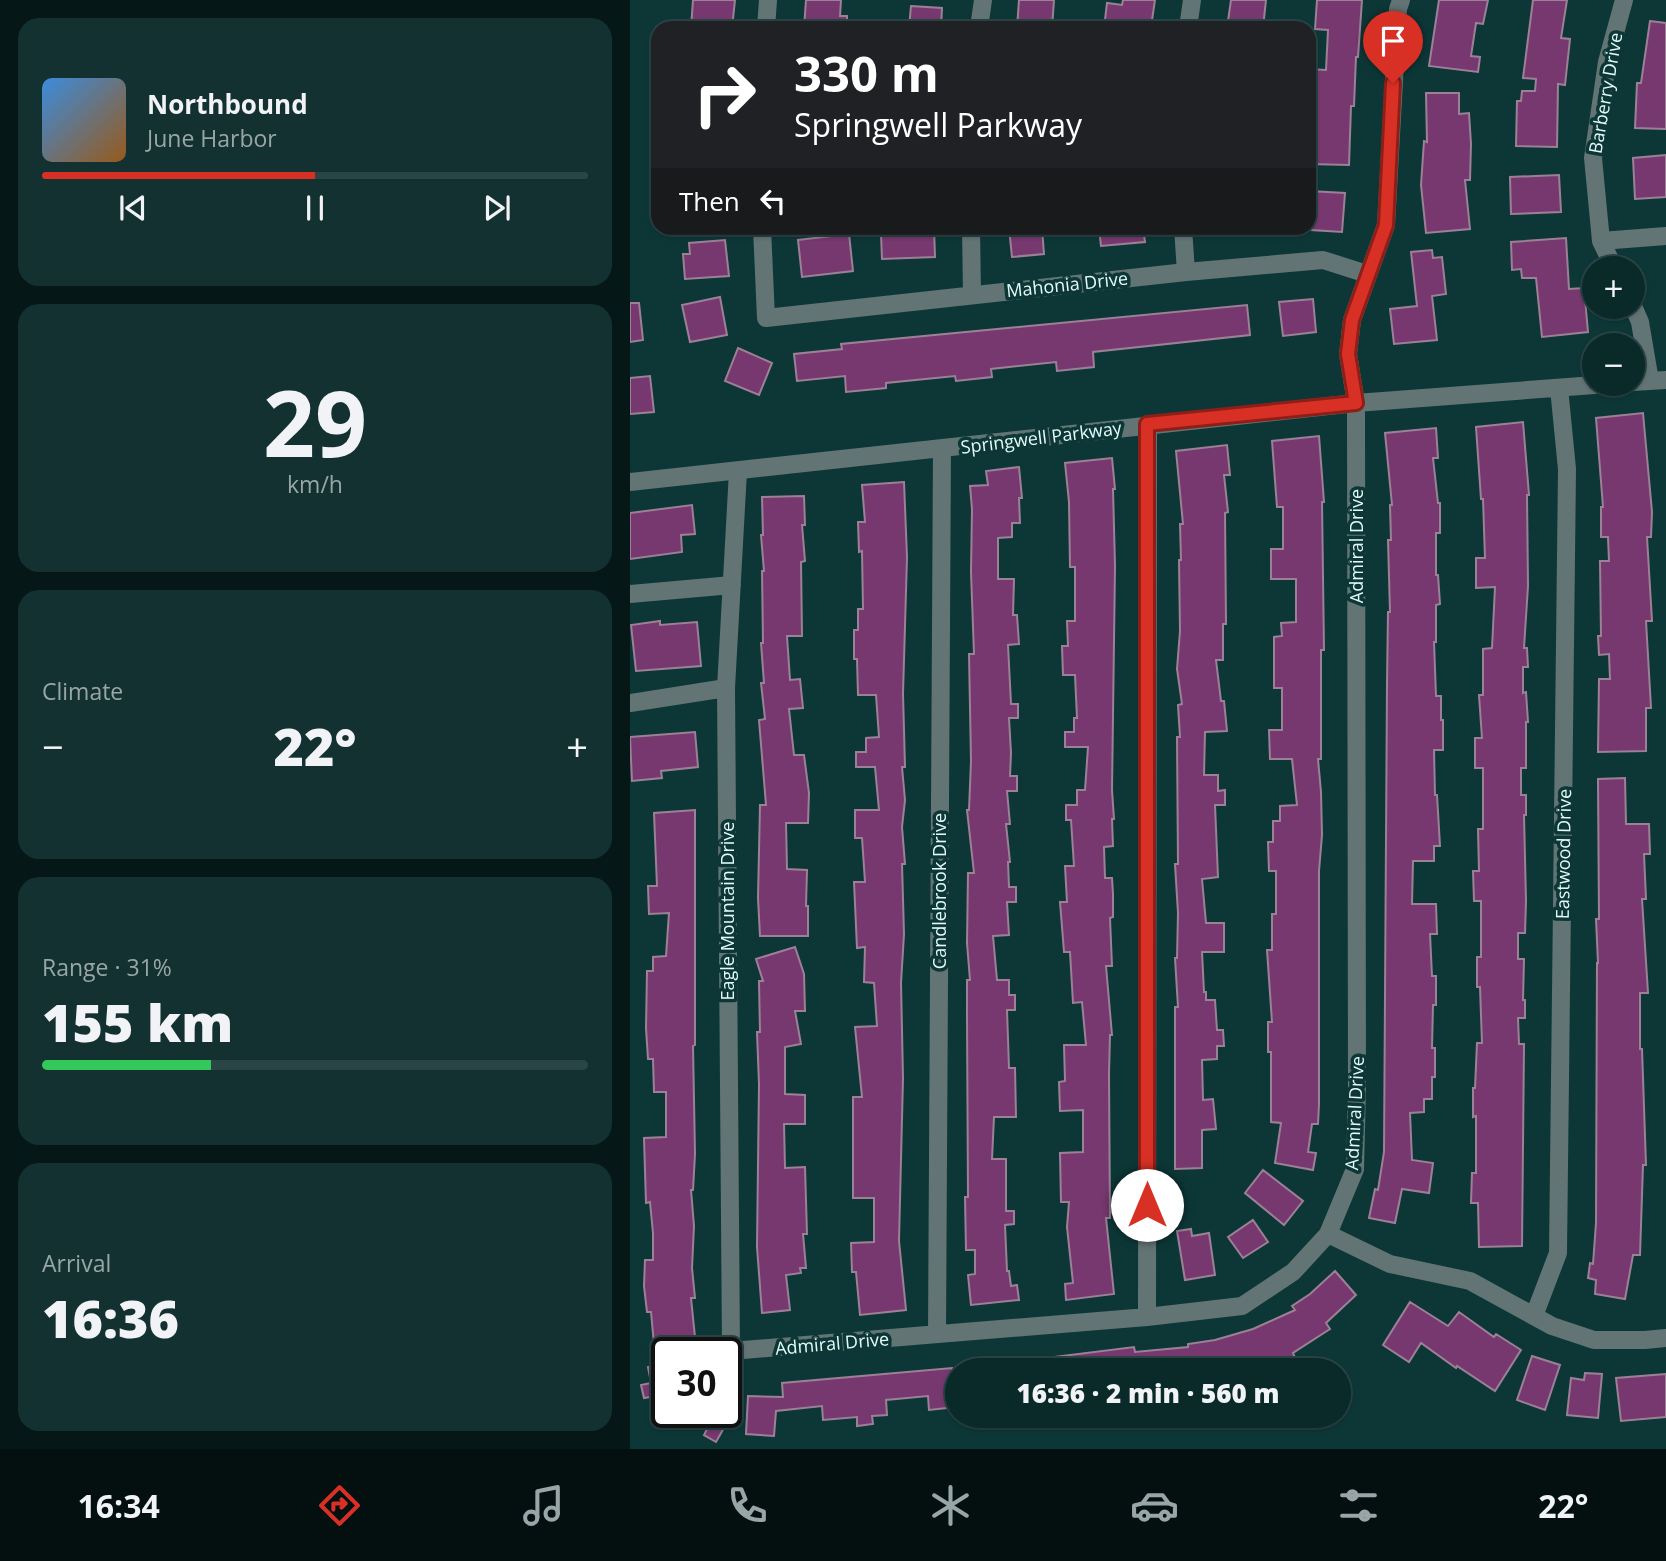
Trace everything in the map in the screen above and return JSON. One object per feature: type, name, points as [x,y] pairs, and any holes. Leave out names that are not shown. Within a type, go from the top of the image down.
[{"type":"street","points":[[766,21],[768,0]]},
{"type":"street","points":[[980,21],[983,0]]},
{"type":"street","points":[[1189,21],[1192,0]]},
{"type":"street","name":"Admiral Drive","points":[[742,1350],[1147,1317],[1242,1306],[1293,1272],[1328,1234],[1355,1169],[1356,403],[1348,354],[1352,320],[1386,225],[1398,9],[1401,0]]},
{"type":"street","name":"Barberry Drive","points":[[1608,256],[1601,241],[1593,158],[1607,62],[1624,0]]},
{"type":"street","name":"Mahonia Drive","points":[[762,235],[766,318],[972,294],[1323,260],[1367,274]]},
{"type":"street","points":[[971,235],[972,294]]},
{"type":"street","points":[[1183,235],[1186,272]]},
{"type":"street","points":[[1601,241],[1666,236]]},
{"type":"street","points":[[1639,319],[1650,381]]},
{"type":"street","name":"Springwell Parkway","points":[[630,482],[1147,424],[1356,403],[1582,386]]},
{"type":"street","name":"Eastwood Drive","points":[[1534,1316],[1558,1253],[1567,469],[1559,388]]},
{"type":"street","points":[[1147,424],[1147,1317]]},
{"type":"street","name":"Candlebrook Drive","points":[[936,1334],[942,448]]},
{"type":"street","name":"Eagle Mountain Drive","points":[[731,1337],[726,688],[738,471]]},
{"type":"street","points":[[630,594],[732,585]]},
{"type":"street","points":[[630,703],[726,688]]},
{"type":"street","points":[[1328,1234],[1390,1264],[1470,1281],[1552,1326],[1594,1340],[1666,1338]]},
{"type":"building","points":[[693,0],[735,0],[733,21],[692,21]]},
{"type":"building","points":[[806,0],[841,0],[840,16],[847,16],[847,21],[804,21]]},
{"type":"building","points":[[1019,0],[1054,0],[1052,21],[1018,21]]},
{"type":"building","points":[[1123,0],[1155,0],[1152,21],[1105,20],[1107,3],[1122,5]]},
{"type":"building","points":[[1231,0],[1266,0],[1264,21],[1228,21]]},
{"type":"building","points":[[1317,0],[1362,0],[1354,106],[1351,106],[1349,165],[1316,164],[1316,69],[1326,70],[1328,30],[1316,29]]},
{"type":"building","points":[[1439,0],[1488,0],[1483,24],[1476,23],[1471,56],[1480,57],[1478,72],[1429,66]]},
{"type":"building","points":[[1533,0],[1567,0],[1561,38],[1570,39],[1565,85],[1558,84],[1557,147],[1516,146],[1517,101],[1521,101],[1522,91],[1535,91],[1536,79],[1523,78]]},
{"type":"building","points":[[911,6],[942,8],[941,21],[910,21]]},
{"type":"building","points":[[1650,21],[1666,23],[1666,129],[1635,128],[1637,83],[1641,83]]},
{"type":"building","points":[[1426,93],[1459,93],[1459,114],[1469,113],[1470,180],[1465,180],[1470,229],[1426,233],[1421,185],[1424,141],[1427,142]]},
{"type":"building","points":[[1666,155],[1666,197],[1635,199],[1633,158]]},
{"type":"building","points":[[1559,175],[1561,212],[1511,214],[1510,177]]},
{"type":"building","points":[[1316,191],[1345,193],[1342,232],[1316,230]]},
{"type":"building","points":[[849,235],[853,271],[802,277],[798,240]]},
{"type":"building","points":[[881,235],[934,235],[935,257],[882,259]]},
{"type":"building","points":[[1010,235],[1043,235],[1044,254],[1012,257]]},
{"type":"building","points":[[1100,235],[1144,235],[1145,242],[1101,246]]},
{"type":"building","points":[[1566,238],[1569,289],[1582,288],[1582,319],[1587,319],[1588,332],[1542,337],[1536,278],[1522,278],[1521,269],[1512,270],[1511,242]]},
{"type":"building","points":[[725,240],[729,276],[685,279],[683,254],[690,254],[689,243]]},
{"type":"building","points":[[1432,250],[1433,258],[1442,257],[1446,294],[1432,296],[1437,340],[1394,344],[1390,309],[1417,306],[1411,252]]},
{"type":"building","points":[[720,297],[727,335],[690,342],[682,305]]},
{"type":"building","points":[[1313,299],[1316,332],[1283,336],[1279,302]]},
{"type":"building","points":[[630,303],[639,303],[643,340],[630,342]]},
{"type":"building","points":[[1247,305],[1250,335],[1093,352],[1094,367],[1057,371],[1056,362],[991,369],[992,377],[956,381],[955,376],[886,383],[886,388],[846,392],[845,376],[797,381],[794,354],[842,349],[841,344]]},
{"type":"building","points":[[738,348],[772,363],[759,395],[725,381]]},
{"type":"building","points":[[650,376],[654,412],[630,414],[630,378]]},
{"type":"building","points":[[1643,413],[1652,512],[1651,537],[1647,537],[1652,621],[1646,621],[1651,708],[1646,708],[1646,751],[1598,752],[1599,679],[1610,679],[1609,654],[1599,655],[1600,561],[1609,561],[1608,537],[1601,537],[1603,507],[1596,418]]},
{"type":"building","points":[[1523,422],[1529,495],[1524,648],[1527,648],[1528,667],[1523,667],[1523,693],[1526,692],[1528,722],[1526,768],[1521,768],[1521,795],[1526,795],[1526,901],[1525,933],[1518,933],[1518,959],[1524,959],[1525,1000],[1525,1018],[1518,1018],[1519,1044],[1524,1044],[1522,1246],[1479,1247],[1478,1203],[1471,1203],[1472,1173],[1476,1173],[1473,1088],[1477,1043],[1482,1043],[1480,987],[1477,987],[1477,957],[1481,957],[1481,901],[1474,901],[1473,871],[1479,871],[1478,829],[1483,829],[1483,768],[1475,768],[1475,738],[1482,738],[1479,695],[1483,695],[1483,649],[1492,648],[1495,587],[1476,588],[1476,558],[1485,558],[1476,427]]},
{"type":"building","points":[[1436,428],[1438,458],[1433,458],[1440,503],[1440,533],[1436,533],[1436,575],[1440,604],[1436,605],[1434,642],[1436,696],[1441,696],[1443,720],[1443,750],[1434,750],[1440,846],[1434,846],[1434,861],[1413,861],[1412,904],[1436,904],[1437,934],[1430,934],[1432,976],[1436,976],[1432,1048],[1435,1048],[1435,1077],[1432,1077],[1432,1099],[1424,1099],[1424,1112],[1410,1113],[1412,1160],[1433,1163],[1429,1193],[1402,1189],[1395,1223],[1369,1218],[1375,1189],[1378,1190],[1384,1152],[1387,684],[1390,612],[1388,540],[1391,540],[1392,505],[1385,433]]},
{"type":"building","points":[[1319,436],[1324,502],[1324,650],[1321,650],[1321,759],[1318,759],[1322,835],[1319,871],[1319,1104],[1318,1124],[1312,1124],[1308,1152],[1316,1153],[1313,1170],[1275,1163],[1281,1123],[1271,1122],[1268,1022],[1272,1022],[1267,950],[1272,950],[1272,914],[1276,914],[1276,871],[1269,871],[1268,842],[1273,842],[1273,821],[1280,821],[1280,806],[1297,805],[1292,759],[1270,759],[1269,730],[1282,730],[1282,688],[1274,688],[1274,637],[1282,636],[1281,623],[1296,622],[1296,579],[1271,579],[1271,549],[1283,549],[1283,507],[1277,507],[1272,441]]},
{"type":"building","points":[[1227,445],[1230,475],[1224,475],[1228,512],[1225,513],[1226,624],[1223,624],[1223,660],[1216,660],[1227,731],[1205,732],[1204,775],[1218,775],[1218,791],[1225,790],[1225,805],[1215,805],[1218,877],[1202,879],[1206,923],[1224,923],[1224,952],[1202,952],[1204,992],[1206,1000],[1215,1000],[1217,1030],[1223,1030],[1224,1046],[1217,1046],[1217,1059],[1202,1060],[1203,1100],[1213,1099],[1216,1129],[1202,1130],[1202,1168],[1175,1169],[1175,1007],[1178,1007],[1175,958],[1178,913],[1175,864],[1178,864],[1178,705],[1182,704],[1177,669],[1180,631],[1180,524],[1183,524],[1176,451]]},
{"type":"building","points":[[1112,458],[1115,489],[1114,819],[1113,846],[1104,847],[1105,878],[1112,878],[1113,894],[1113,917],[1110,918],[1112,966],[1106,966],[1112,1035],[1109,1074],[1110,1218],[1106,1218],[1114,1294],[1066,1300],[1065,1284],[1073,1283],[1067,1227],[1069,1202],[1061,1202],[1060,1153],[1083,1152],[1083,1110],[1060,1111],[1059,1082],[1065,1081],[1064,1045],[1086,1045],[1082,1002],[1073,1003],[1070,952],[1064,952],[1060,902],[1067,902],[1065,866],[1074,866],[1071,820],[1066,820],[1066,805],[1077,805],[1077,790],[1085,790],[1088,747],[1065,747],[1065,732],[1074,732],[1074,718],[1077,718],[1075,675],[1063,675],[1062,646],[1068,646],[1067,621],[1075,621],[1075,567],[1070,567],[1069,502],[1065,463]]},
{"type":"building","points":[[1019,467],[1022,498],[1019,498],[1020,523],[1012,523],[1012,537],[998,538],[998,579],[1014,579],[1013,615],[1017,615],[1019,644],[1008,645],[1011,704],[1018,704],[1018,718],[1009,718],[1010,776],[1017,776],[1017,791],[1007,791],[1010,824],[1006,824],[1010,862],[1009,887],[1016,887],[1016,902],[1007,902],[1009,935],[993,936],[997,980],[1009,980],[1009,995],[1015,995],[1015,1010],[1007,1010],[1009,1068],[1015,1068],[1016,1117],[994,1117],[992,1159],[1006,1159],[1006,1211],[1014,1211],[1014,1224],[1005,1225],[1007,1271],[1011,1286],[1017,1285],[1019,1300],[971,1305],[968,1275],[975,1274],[975,1250],[966,1250],[965,1197],[968,1197],[968,873],[974,873],[967,810],[971,761],[969,654],[974,654],[970,486],[988,485],[986,471]]},
{"type":"building","points":[[904,482],[907,557],[903,694],[905,767],[902,767],[905,800],[902,827],[905,864],[902,864],[903,1078],[899,1241],[906,1310],[860,1315],[856,1272],[852,1272],[851,1243],[874,1242],[874,1198],[853,1198],[853,1097],[862,1097],[855,1027],[877,1026],[874,983],[864,982],[865,947],[857,948],[854,882],[865,882],[862,838],[855,838],[855,810],[879,810],[875,767],[856,767],[856,752],[866,752],[866,738],[879,737],[876,695],[858,695],[857,659],[854,659],[854,630],[858,630],[858,609],[863,609],[862,551],[859,552],[858,522],[865,522],[862,485]]},
{"type":"building","points":[[804,496],[802,636],[787,636],[790,680],[800,679],[803,708],[789,709],[794,755],[804,755],[809,793],[808,823],[786,823],[787,869],[807,870],[808,936],[760,936],[760,805],[766,805],[759,720],[765,719],[761,683],[764,683],[761,643],[764,571],[762,497]]},
{"type":"building","points":[[692,505],[695,534],[681,535],[682,552],[630,559],[630,513]]},
{"type":"building","points":[[660,621],[660,625],[697,622],[701,666],[636,671],[631,625]]},
{"type":"building","points":[[695,732],[698,767],[661,771],[662,778],[632,781],[630,737]]},
{"type":"building","points":[[1625,778],[1626,824],[1649,824],[1650,854],[1644,854],[1646,899],[1642,899],[1648,993],[1640,993],[1646,1165],[1643,1165],[1640,1255],[1633,1255],[1625,1299],[1595,1294],[1596,1280],[1588,1278],[1590,1263],[1593,1264],[1596,1223],[1598,779]]},
{"type":"building","points":[[695,810],[695,1154],[691,1190],[695,1298],[691,1298],[695,1337],[653,1337],[651,1312],[647,1312],[644,1286],[645,1260],[653,1260],[653,1233],[650,1202],[646,1203],[644,1138],[666,1137],[666,1092],[654,1092],[653,1059],[648,1059],[646,1028],[647,971],[653,971],[653,957],[666,956],[669,913],[649,914],[648,886],[657,886],[654,813]]},
{"type":"building","points":[[795,947],[804,974],[805,1011],[795,1011],[801,1044],[785,1047],[785,1094],[805,1095],[805,1124],[784,1124],[785,1168],[805,1167],[807,1234],[803,1234],[806,1268],[800,1268],[801,1273],[786,1275],[790,1310],[762,1313],[757,1247],[757,1032],[760,1032],[759,981],[763,981],[756,959]]},
{"type":"building","points":[[1263,1170],[1303,1201],[1284,1225],[1245,1193]]},
{"type":"building","points":[[1253,1220],[1268,1242],[1243,1258],[1228,1237]]},
{"type":"building","points":[[1191,1229],[1192,1236],[1209,1233],[1215,1275],[1185,1280],[1177,1231]]},
{"type":"building","points":[[1335,1271],[1356,1295],[1326,1323],[1330,1329],[1293,1353],[1295,1358],[1046,1358],[1134,1347],[1135,1352],[1188,1347],[1188,1344],[1215,1340],[1253,1329],[1295,1310],[1292,1306]]},
{"type":"building","points":[[1410,1302],[1448,1326],[1459,1312],[1494,1337],[1496,1334],[1521,1350],[1495,1391],[1421,1343],[1409,1362],[1383,1345]]},
{"type":"building","points":[[1532,1356],[1560,1365],[1545,1410],[1517,1400]]},
{"type":"building","points":[[945,1369],[945,1408],[929,1410],[928,1396],[886,1400],[887,1415],[872,1416],[873,1424],[857,1426],[857,1417],[823,1420],[822,1406],[776,1411],[774,1436],[746,1434],[748,1396],[783,1397],[782,1383]]},
{"type":"building","points":[[1585,1373],[1602,1374],[1598,1418],[1567,1415],[1571,1378],[1584,1380]]},
{"type":"building","points":[[1666,1374],[1666,1417],[1621,1421],[1616,1378]]},
{"type":"building","points":[[651,1383],[651,1397],[644,1398],[641,1385]]},
{"type":"building","points":[[724,1428],[716,1442],[704,1435],[707,1429]]},
{"type":"route","points":[[1147,1205],[1147,424],[1356,403],[1348,354],[1352,320],[1386,225],[1393,83]]}]
